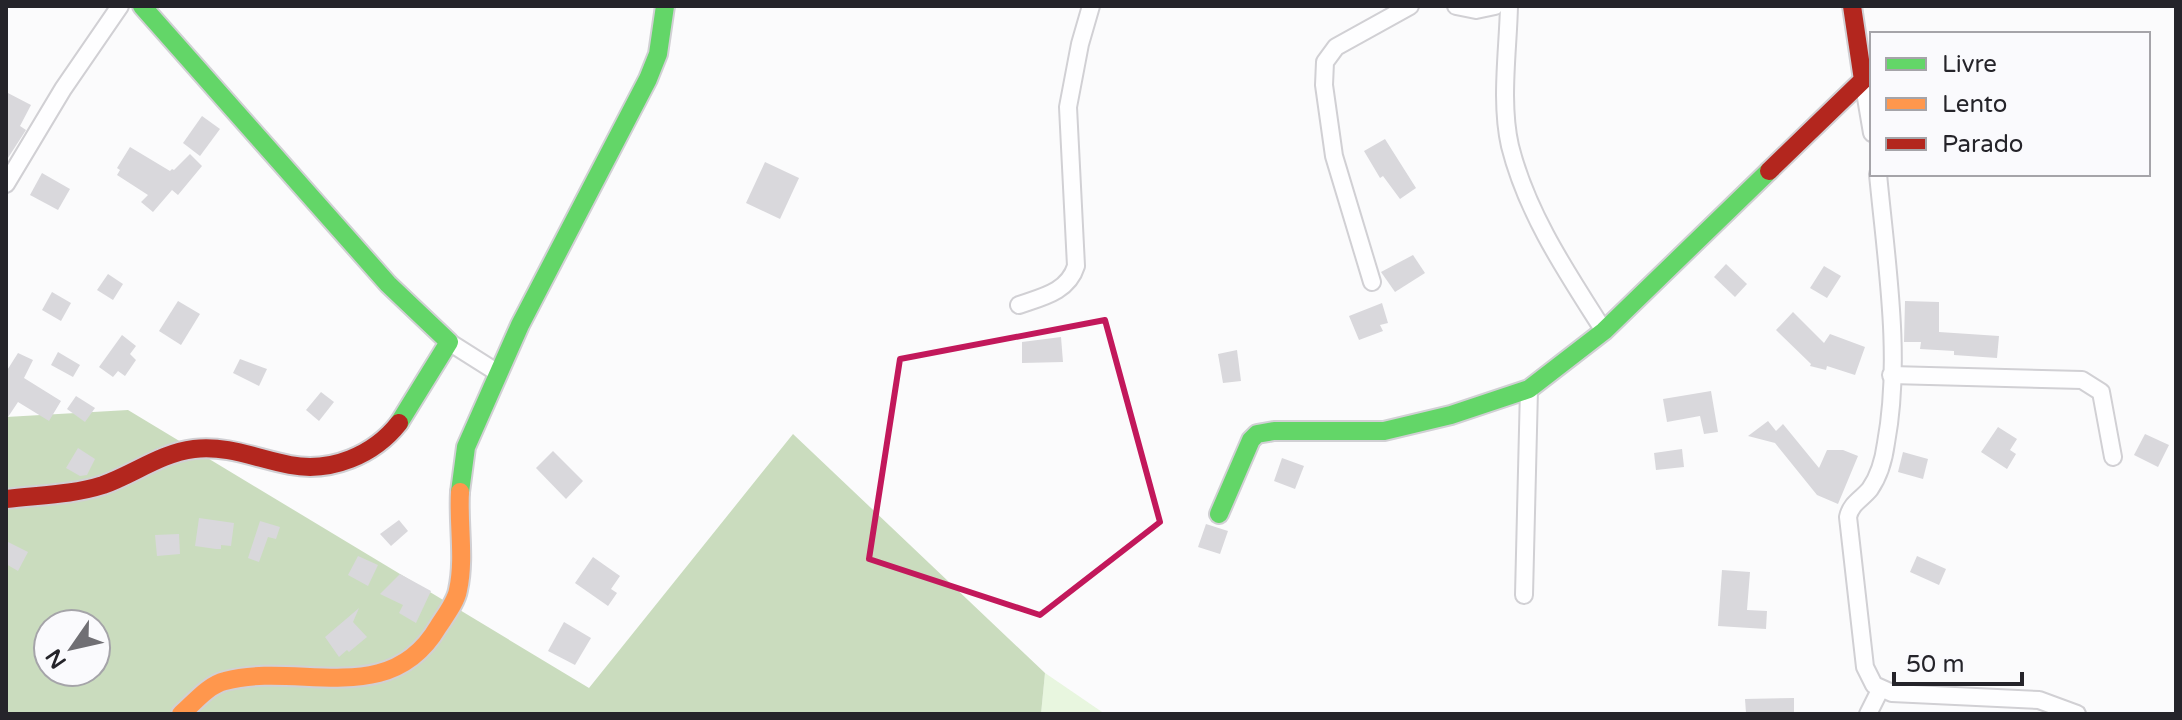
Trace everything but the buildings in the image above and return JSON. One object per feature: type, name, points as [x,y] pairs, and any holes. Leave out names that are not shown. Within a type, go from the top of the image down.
[{"type":"street","points":[[6,184],[63,89],[120,6]]},
{"type":"street","points":[[142,6],[388,284],[449,342],[498,373]]},
{"type":"street","points":[[181,714],[223,681],[267,676],[374,676],[406,663],[428,644],[458,593],[464,454],[498,373],[648,79],[658,54],[665,6]]},
{"type":"street","points":[[1019,305],[1058,290],[1070,280],[1076,266],[1068,107],[1091,6]]},
{"type":"street","points":[[1372,282],[1334,156],[1324,85],[1325,62],[1336,47],[1410,6]]},
{"type":"street","points":[[1456,6],[1476,10],[1495,6]]},
{"type":"street","points":[[1509,6],[1506,99],[1510,145],[1529,203],[1560,261],[1604,331]]},
{"type":"street","points":[[1852,6],[1870,121]]},
{"type":"street","points":[[1219,514],[1251,440],[1257,434],[1274,431],[1384,431],[1463,411],[1529,389],[1604,331],[1863,80]]},
{"type":"street","points":[[1878,176],[1892,332],[1890,419],[1878,472],[1866,493],[1850,508],[1848,517],[1865,667],[1880,690],[1921,695],[2039,700],[2077,714]]},
{"type":"street","points":[[6,499],[91,488],[170,453],[205,448],[254,455],[302,467],[322,467],[342,461],[369,450],[393,431],[449,342]]},
{"type":"street","points":[[1891,375],[2082,380],[2101,392],[2113,457]]},
{"type":"street","points":[[1524,595],[1529,389]]},
{"type":"street","points":[[1868,714],[1880,690]]},
{"type":"highlighted area","points":[[1105,320],[1160,522],[1040,615],[869,559],[900,359]]},
{"type":"green space","points":[[128,410],[589,688],[793,434],[1045,673],[1041,714],[6,714],[6,417]]},
{"type":"green space","points":[[1045,673],[1105,714],[1041,714]]},
{"type":"traffic: fast","points":[[142,6],[388,284],[449,342],[399,423]]},
{"type":"traffic: fast","points":[[460,492],[466,447],[520,325],[648,79],[658,54],[665,6]]},
{"type":"traffic: fast","points":[[1219,514],[1251,440],[1257,434],[1274,431],[1384,431],[1451,415],[1529,389],[1604,331],[1769,171]]},
{"type":"traffic: slow","points":[[181,714],[207,690],[225,681],[253,676],[341,678],[369,675],[394,668],[418,652],[457,595],[461,566],[460,492]]},
{"type":"traffic: jam","points":[[1769,171],[1863,80],[1852,6]]},
{"type":"traffic: jam","points":[[6,499],[67,493],[103,485],[170,455],[194,449],[231,451],[305,467],[336,464],[377,444],[399,423]]}]
